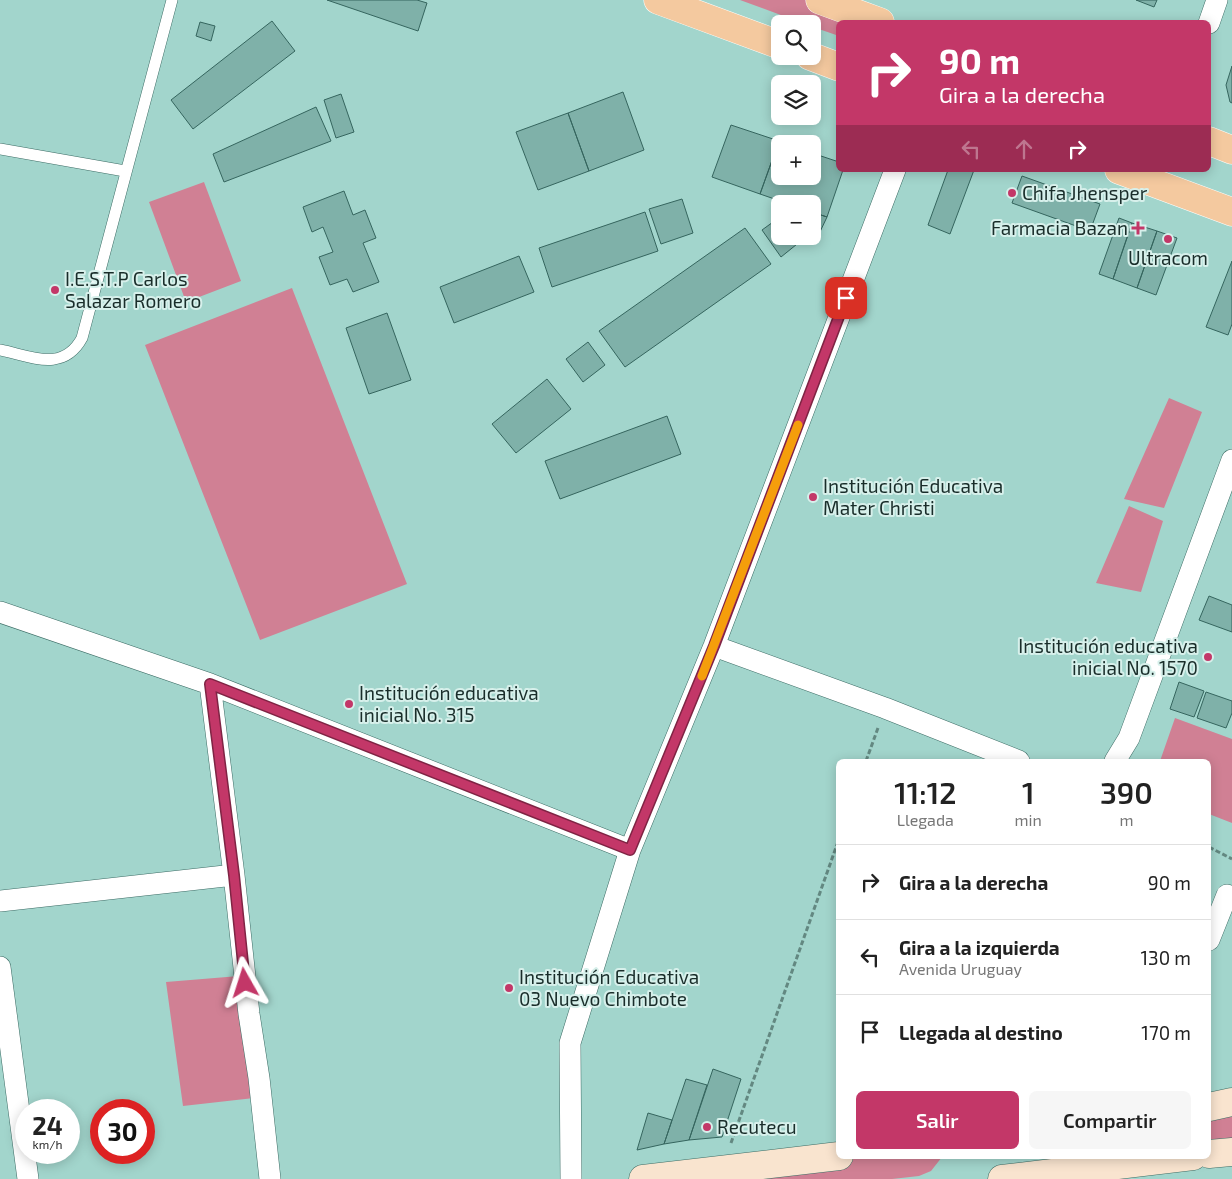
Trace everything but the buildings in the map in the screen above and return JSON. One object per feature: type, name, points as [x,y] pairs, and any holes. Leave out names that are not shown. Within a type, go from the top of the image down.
[{"type":"main road","points":[[658,0],[771,42]]},
{"type":"main road","points":[[820,0],[875,20]]},
{"type":"main road","points":[[821,60],[836,66]]},
{"type":"main road","points":[[1211,142],[1232,150]]},
{"type":"main road","points":[[1130,172],[1152,176],[1232,212]]},
{"type":"main road","points":[[1211,1107],[1232,1102]]},
{"type":"main road","points":[[1211,1154],[1232,1152]]},
{"type":"main road","points":[[643,1179],[836,1156]]},
{"type":"main road","points":[[1002,1179],[1168,1159]]},
{"type":"street","points":[[1210,20],[1217,0]]},
{"type":"street","points":[[571,1179],[570,1043],[630,850],[714,646],[894,172]]},
{"type":"street","points":[[1116,759],[1129,738],[1232,460]]},
{"type":"street","points":[[0,612],[210,684],[630,850]]},
{"type":"street","points":[[714,646],[885,708],[1014,759]]},
{"type":"street","points":[[210,684],[270,1179]]},
{"type":"street","points":[[0,901],[234,875]]},
{"type":"street","points":[[1211,935],[1227,895]]},
{"type":"street","points":[[0,967],[28,1179]]},
{"type":"lane","points":[[0,350],[51,361],[71,353],[77,348],[82,338],[172,0]]},
{"type":"lane","points":[[0,149],[125,171]]},
{"type":"path","points":[[867,759],[885,708]]},
{"type":"path","points":[[722,1170],[836,847]]},
{"type":"path","points":[[1211,848],[1232,859]]},
{"type":"shaded area","points":[[740,0],[820,0],[875,20],[836,20],[836,35],[821,30],[821,15],[781,15]]},
{"type":"shaded area","points":[[204,182],[241,281],[186,302],[149,202]]},
{"type":"shaded area","points":[[292,288],[407,584],[260,640],[145,345]]},
{"type":"shaded area","points":[[1169,398],[1202,412],[1164,508],[1124,499]]},
{"type":"shaded area","points":[[1129,506],[1163,521],[1141,592],[1096,583]]},
{"type":"shaded area","points":[[1175,718],[1232,739],[1232,823],[1211,815],[1211,759],[1161,759]]},
{"type":"shaded area","points":[[239,976],[254,1098],[183,1106],[166,982]]},
{"type":"shaded area","points":[[1232,1112],[1232,1143],[1211,1145],[1211,1115]]},
{"type":"shaded area","points":[[836,1156],[836,1159],[940,1159],[931,1171],[919,1176],[892,1179],[643,1179]]},
{"type":"slow traffic","points":[[702,676],[798,425]]},
{"type":"place","name":"Chifa Jhensper","points":[[1012,193]]},
{"type":"place","name":"Farmacia Bazan","points":[[1138,228]]},
{"type":"place","name":"Ultracom","points":[[1168,239]]},
{"type":"place","name":"I.E.S.T.P Carlos Salazar Romero","points":[[55,290]]},
{"type":"place","name":"Institución Educativa Mater Christi","points":[[813,497]]},
{"type":"place","name":"Institución educativa inicial No. 1570","points":[[1208,657]]},
{"type":"place","name":"Institución educativa inicial No. 315","points":[[349,704]]},
{"type":"place","name":"Institución Educativa 03 Nuevo Chimbote","points":[[509,988]]},
{"type":"place","name":"Recutecu","points":[[707,1127]]},
{"type":"route","points":[[245,983],[234,875],[210,684],[630,850],[714,646],[846,298]]}]
